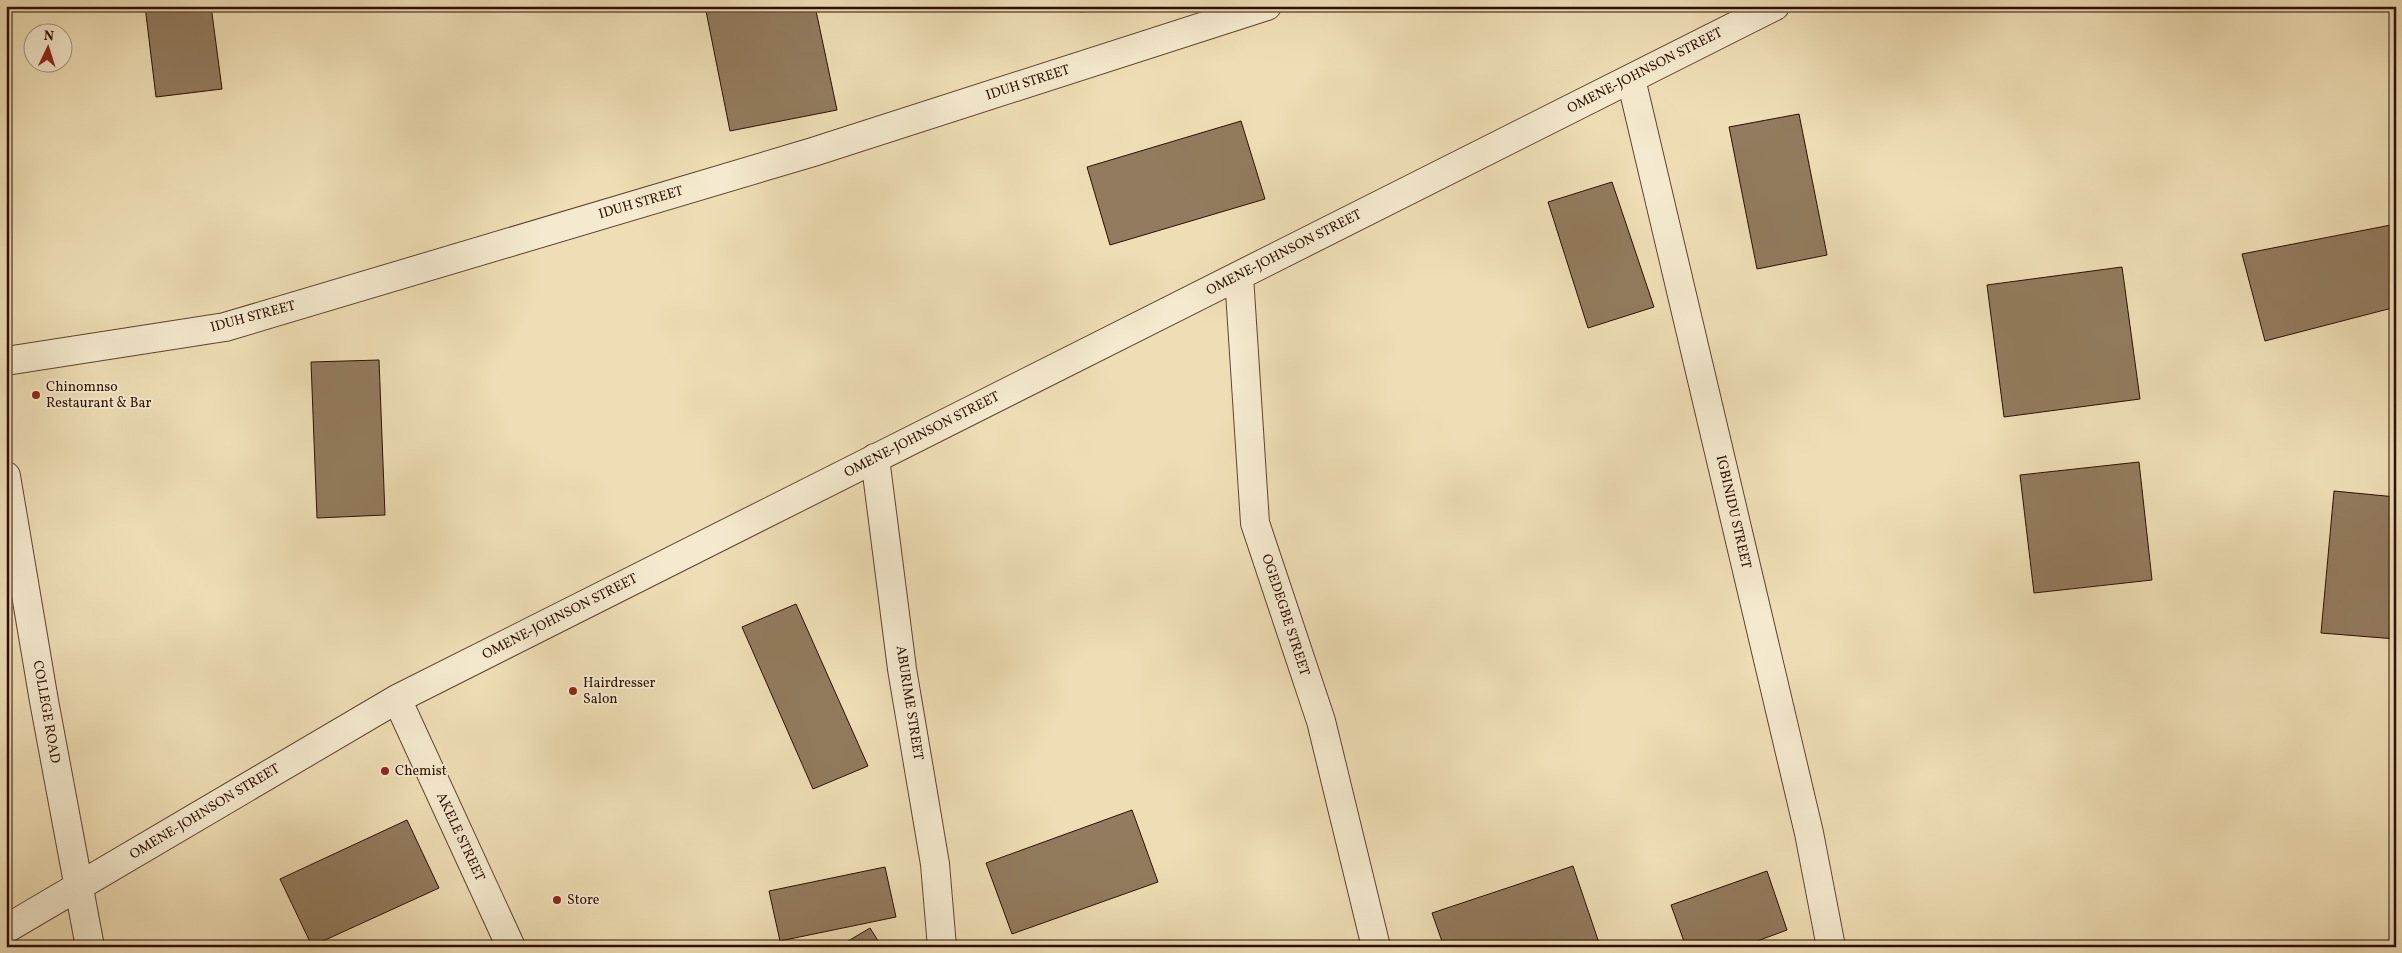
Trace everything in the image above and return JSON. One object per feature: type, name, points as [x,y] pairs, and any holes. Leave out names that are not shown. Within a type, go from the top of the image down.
[{"type":"street","name":"IDUH STREET","points":[[6,361],[225,326],[813,152],[1267,6]]},
{"type":"street","name":"OMENE-JOHNSON STREET","points":[[6,929],[397,699],[1775,6]]},
{"type":"street","name":"IGBINIDU STREET","points":[[1631,79],[1809,832],[1831,947]]},
{"type":"street","name":"OGEDEGBE STREET","points":[[1239,276],[1255,524],[1321,721],[1376,947]]},
{"type":"street","name":"ABURIME STREET","points":[[875,458],[902,669],[935,864],[942,947]]},
{"type":"street","name":"COLLEGE ROAD","points":[[6,476],[44,701],[90,947]]},
{"type":"street","name":"AKELE STREET","points":[[397,699],[511,947]]},
{"type":"building","points":[[145,6],[211,6],[222,89],[156,97]]},
{"type":"building","points":[[705,6],[815,6],[837,110],[730,131]]},
{"type":"building","points":[[1080,6],[1113,6],[1081,12]]},
{"type":"building","points":[[1799,114],[1827,255],[1757,269],[1729,127]]},
{"type":"building","points":[[1241,121],[1265,199],[1110,245],[1087,167]]},
{"type":"building","points":[[1612,182],[1654,307],[1588,328],[1548,202]]},
{"type":"building","points":[[2396,224],[2396,307],[2265,341],[2242,254]]},
{"type":"building","points":[[2122,267],[2140,399],[2004,417],[1987,285]]},
{"type":"building","points":[[379,360],[385,515],[317,518],[311,362]]},
{"type":"building","points":[[2139,462],[2152,580],[2034,593],[2020,475]]},
{"type":"building","points":[[2334,491],[2396,497],[2396,639],[2321,633]]},
{"type":"building","points":[[796,604],[868,766],[813,789],[742,627]]},
{"type":"building","points":[[1132,810],[1158,882],[1012,934],[986,863]]},
{"type":"building","points":[[407,820],[439,888],[312,946],[280,879]]},
{"type":"building","points":[[1573,866],[1599,943],[1589,947],[1444,947],[1432,913]]},
{"type":"building","points":[[885,867],[896,917],[780,941],[769,891]]},
{"type":"building","points":[[1767,871],[1787,930],[1741,947],[1686,947],[1671,905]]},
{"type":"building","points":[[870,928],[882,947],[838,947]]},
{"type":"place","name":"Chinomnso Restaurant & Bar","points":[[36,395]]},
{"type":"place","name":"Hairdresser Salon","points":[[573,691]]},
{"type":"place","name":"Chemist","points":[[385,771]]},
{"type":"place","name":"Store","points":[[557,900]]}]
